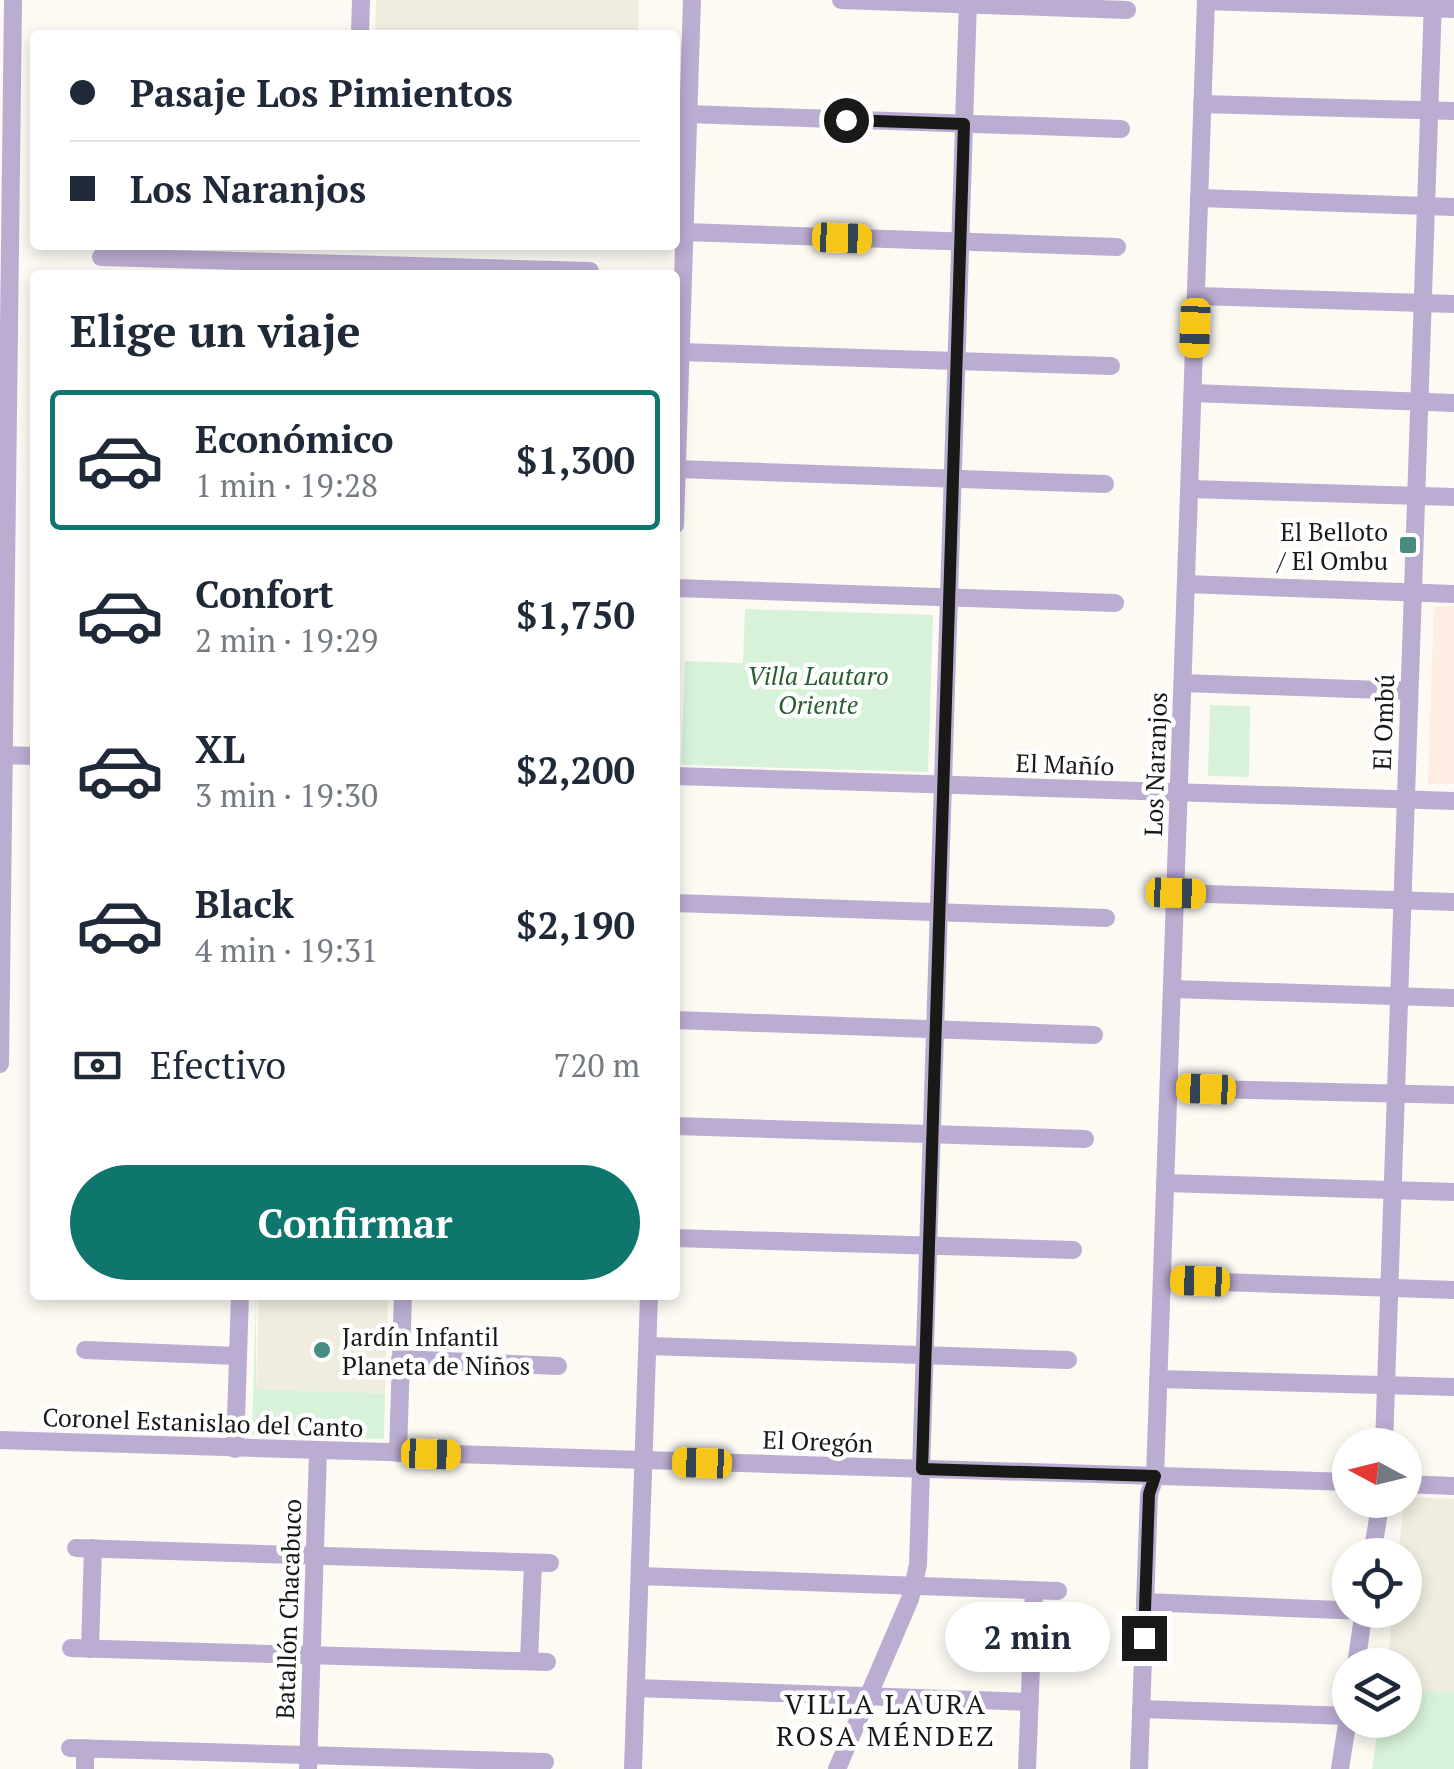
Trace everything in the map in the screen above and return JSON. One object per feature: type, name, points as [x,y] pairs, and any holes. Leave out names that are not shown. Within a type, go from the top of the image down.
[{"type":"street","points":[[0,1064],[6,59],[13,0]]},
{"type":"street","points":[[360,30],[361,0]]},
{"type":"street","points":[[680,376],[692,0]]},
{"type":"street","points":[[841,0],[1127,10]]},
{"type":"street","points":[[1206,0],[1433,4],[1454,9]]},
{"type":"street","name":"Los Naranjos","points":[[1138,1769],[1149,1494],[1155,1476],[1206,0]]},
{"type":"street","points":[[837,1769],[914,1586],[922,1469],[968,2]]},
{"type":"street","name":"El Ombú","points":[[1385,1428],[1433,4]]},
{"type":"street","points":[[1202,104],[1454,111]]},
{"type":"street","points":[[688,114],[1121,129]]},
{"type":"street","points":[[1199,198],[1454,207]]},
{"type":"street","points":[[685,232],[1117,248]]},
{"type":"street","points":[[102,257],[353,261],[566,270]]},
{"type":"street","points":[[1196,296],[1454,304]]},
{"type":"street","points":[[681,352],[1111,366]]},
{"type":"street","points":[[1193,393],[1454,402]]},
{"type":"street","points":[[680,470],[1105,484]]},
{"type":"street","points":[[1190,489],[1454,497]]},
{"type":"street","points":[[1186,584],[1454,594]]},
{"type":"street","points":[[680,588],[1115,603]]},
{"type":"street","points":[[1183,684],[1410,691]]},
{"type":"street","points":[[2,755],[30,756]]},
{"type":"street","name":"El Mañío","points":[[680,776],[1454,801]]},
{"type":"street","points":[[1176,893],[1454,902]]},
{"type":"street","points":[[680,903],[1106,918]]},
{"type":"street","points":[[1172,989],[1454,998]]},
{"type":"street","points":[[680,1020],[1094,1035]]},
{"type":"street","points":[[1169,1088],[1454,1096]]},
{"type":"street","points":[[680,1126],[1085,1139]]},
{"type":"street","points":[[1166,1183],[1454,1192]]},
{"type":"street","points":[[680,1238],[1073,1250]]},
{"type":"street","points":[[1162,1280],[1454,1290]]},
{"type":"street","points":[[235,1448],[240,1300]]},
{"type":"street","points":[[398,1454],[402,1300]]},
{"type":"street","points":[[633,1769],[649,1300]]},
{"type":"street","points":[[648,1346],[1068,1360]]},
{"type":"street","points":[[86,1350],[238,1356]]},
{"type":"street","points":[[400,1359],[558,1366]]},
{"type":"street","points":[[1158,1379],[1454,1387]]},
{"type":"street","name":"Coronel Estanislao del Canto","points":[[0,1440],[644,1461]]},
{"type":"street","name":"Batallón Chacabuco","points":[[308,1762],[318,1451]]},
{"type":"street","name":"El Oregón","points":[[644,1461],[1332,1481]]},
{"type":"street","points":[[1422,1485],[1454,1486]]},
{"type":"street","points":[[85,1548],[315,1556],[542,1563],[538,1662],[81,1648],[85,1548]]},
{"type":"street","points":[[640,1576],[1058,1591]]},
{"type":"street","points":[[1028,1769],[1034,1590]]},
{"type":"street","points":[[1145,1602],[1332,1610]]},
{"type":"street","points":[[636,1688],[1030,1702]]},
{"type":"street","points":[[1141,1709],[1332,1710]]},
{"type":"street","points":[[1340,1769],[1345,1738]]},
{"type":"street","points":[[85,1769],[78,1748],[308,1762],[533,1764]]},
{"type":"shaded area","points":[[376,0],[639,0],[638,30],[375,30]]},
{"type":"shaded area","points":[[1434,606],[1454,606],[1454,784],[1428,784]]},
{"type":"shaded area","name":"Jardín Infantil Planeta de Niños","points":[[259,1300],[388,1300],[385,1393],[256,1389]]},
{"type":"shaded area","points":[[1422,1498],[1454,1499],[1454,1692],[1422,1691],[1422,1648],[1389,1648],[1391,1628],[1422,1628],[1422,1538],[1400,1538],[1402,1518],[1422,1518]]},
{"type":"green space","name":"Villa Lautaro Oriente","points":[[745,609],[933,615],[928,772],[681,765],[685,661],[743,663]]},
{"type":"green space","points":[[1210,705],[1250,706],[1249,777],[1208,776]]},
{"type":"green space","points":[[256,1300],[256,1389],[385,1393],[384,1439],[252,1435]]},
{"type":"green space","points":[[1422,1691],[1454,1692],[1454,1769],[1372,1769],[1376,1738],[1422,1738]]},
{"type":"place","name":"El Belloto / El Ombu","points":[[1408,545]]},
{"type":"place","name":"Jardín Infantil Planeta de Niños","points":[[322,1350]]},
{"type":"district","name":"VILLA LAURA ROSA MÉNDEZ","points":[[886,1719]]},
{"type":"route","points":[[846,120],[964,124],[922,1469],[1155,1476],[1149,1494],[1144,1638]]}]
